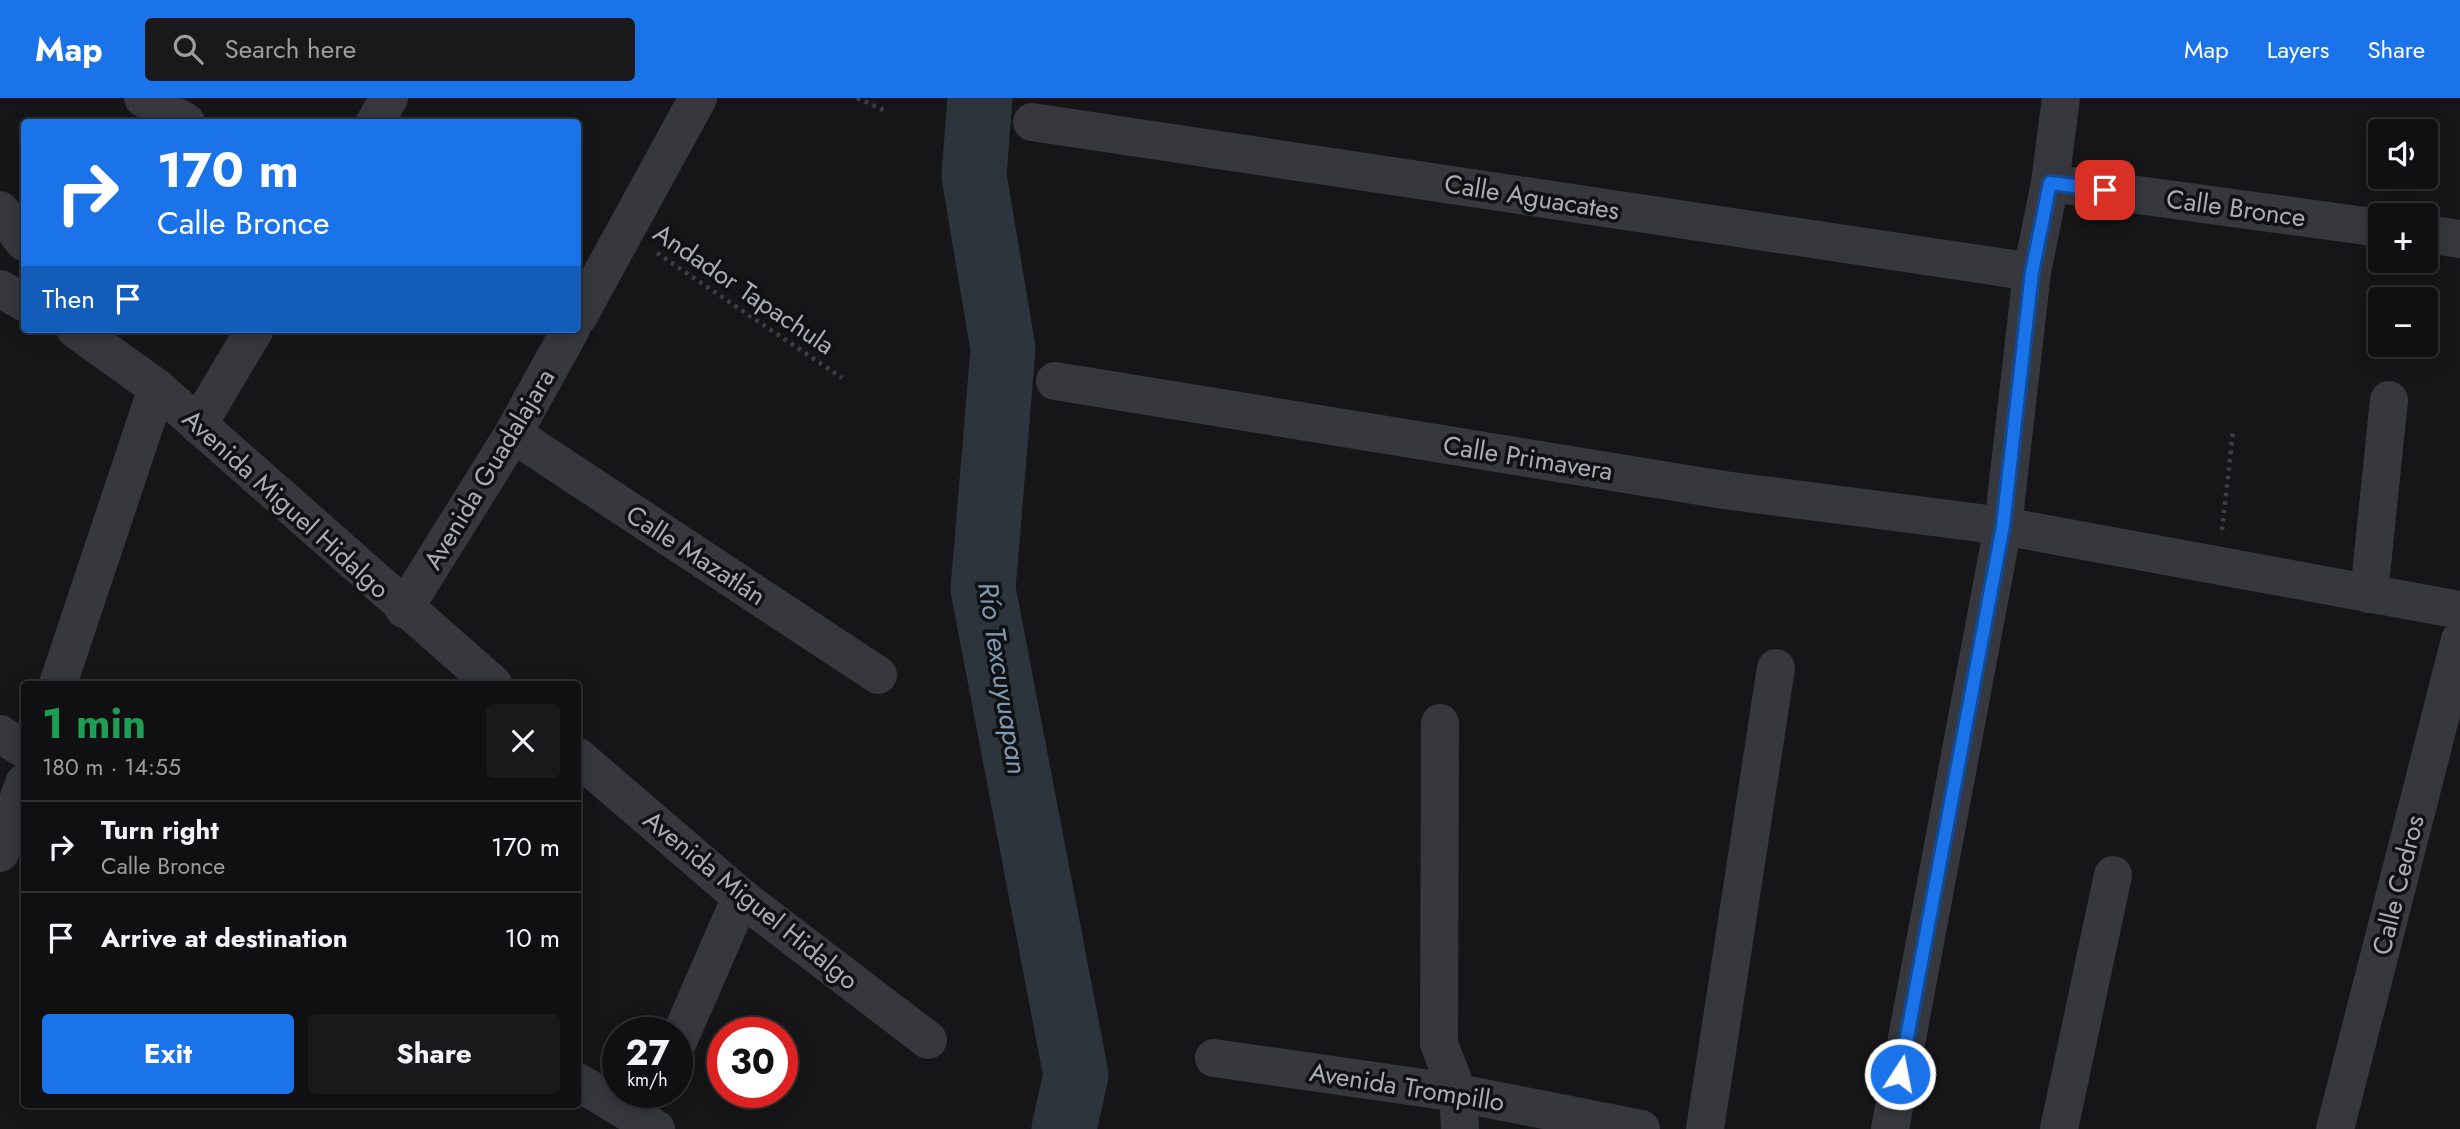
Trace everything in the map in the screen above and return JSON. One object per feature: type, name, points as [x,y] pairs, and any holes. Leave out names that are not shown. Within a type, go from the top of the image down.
[{"type":"street","points":[[143,98],[182,119]]},
{"type":"street","points":[[378,119],[389,98]]},
{"type":"street","points":[[581,311],[698,98]]},
{"type":"street","points":[[1889,1129],[2003,526],[2032,272],[2050,183],[2061,98]]},
{"type":"street","name":"Calle Aguacates","points":[[1032,121],[2032,272]]},
{"type":"street","name":"Calle Bronce","points":[[2050,183],[2368,226]]},
{"type":"street","points":[[0,210],[21,238]]},
{"type":"street","points":[[2438,236],[2460,239]]},
{"type":"street","points":[[0,289],[21,300]]},
{"type":"street","name":"Avenida Miguel Hidalgo","points":[[80,333],[156,388],[488,681]]},
{"type":"street","points":[[198,425],[253,333]]},
{"type":"street","name":"Avenida Guadalajara","points":[[404,609],[513,435],[569,333]]},
{"type":"street","name":"Calle Primavera","points":[[1055,382],[1724,490],[2003,526],[2460,610]]},
{"type":"street","points":[[59,681],[156,388]]},
{"type":"street","points":[[2369,594],[2389,400]]},
{"type":"street","name":"Calle Mazatlán","points":[[513,435],[878,675]]},
{"type":"street","name":"Calle Cedros","points":[[2335,1129],[2460,640]]},
{"type":"street","points":[[1704,1129],[1776,668]]},
{"type":"street","points":[[1440,723],[1439,1044],[1459,1111]]},
{"type":"street","points":[[0,734],[21,747]]},
{"type":"street","name":"Avenida Miguel Hidalgo","points":[[581,760],[741,897],[928,1040]]},
{"type":"street","points":[[0,853],[21,792]]},
{"type":"street","points":[[2059,1129],[2113,876]]},
{"type":"street","points":[[689,1017],[741,897]]},
{"type":"street","name":"Avenida Trompillo","points":[[1214,1058],[1459,1111],[1641,1129]]},
{"type":"street","points":[[581,1084],[649,1118]]},
{"type":"path","points":[[857,98],[886,111]]},
{"type":"path","name":"Andador Tapachula","points":[[624,231],[842,378]]},
{"type":"path","points":[[2218,566],[2233,432]]},
{"type":"waterway","name":"Río Texcuyuapan","points":[[980,98],[974,176],[1003,349],[983,589],[1076,1075],[1064,1129]]},
{"type":"route","points":[[1900,1074],[2003,526],[2032,272],[2050,183],[2105,190]]}]
